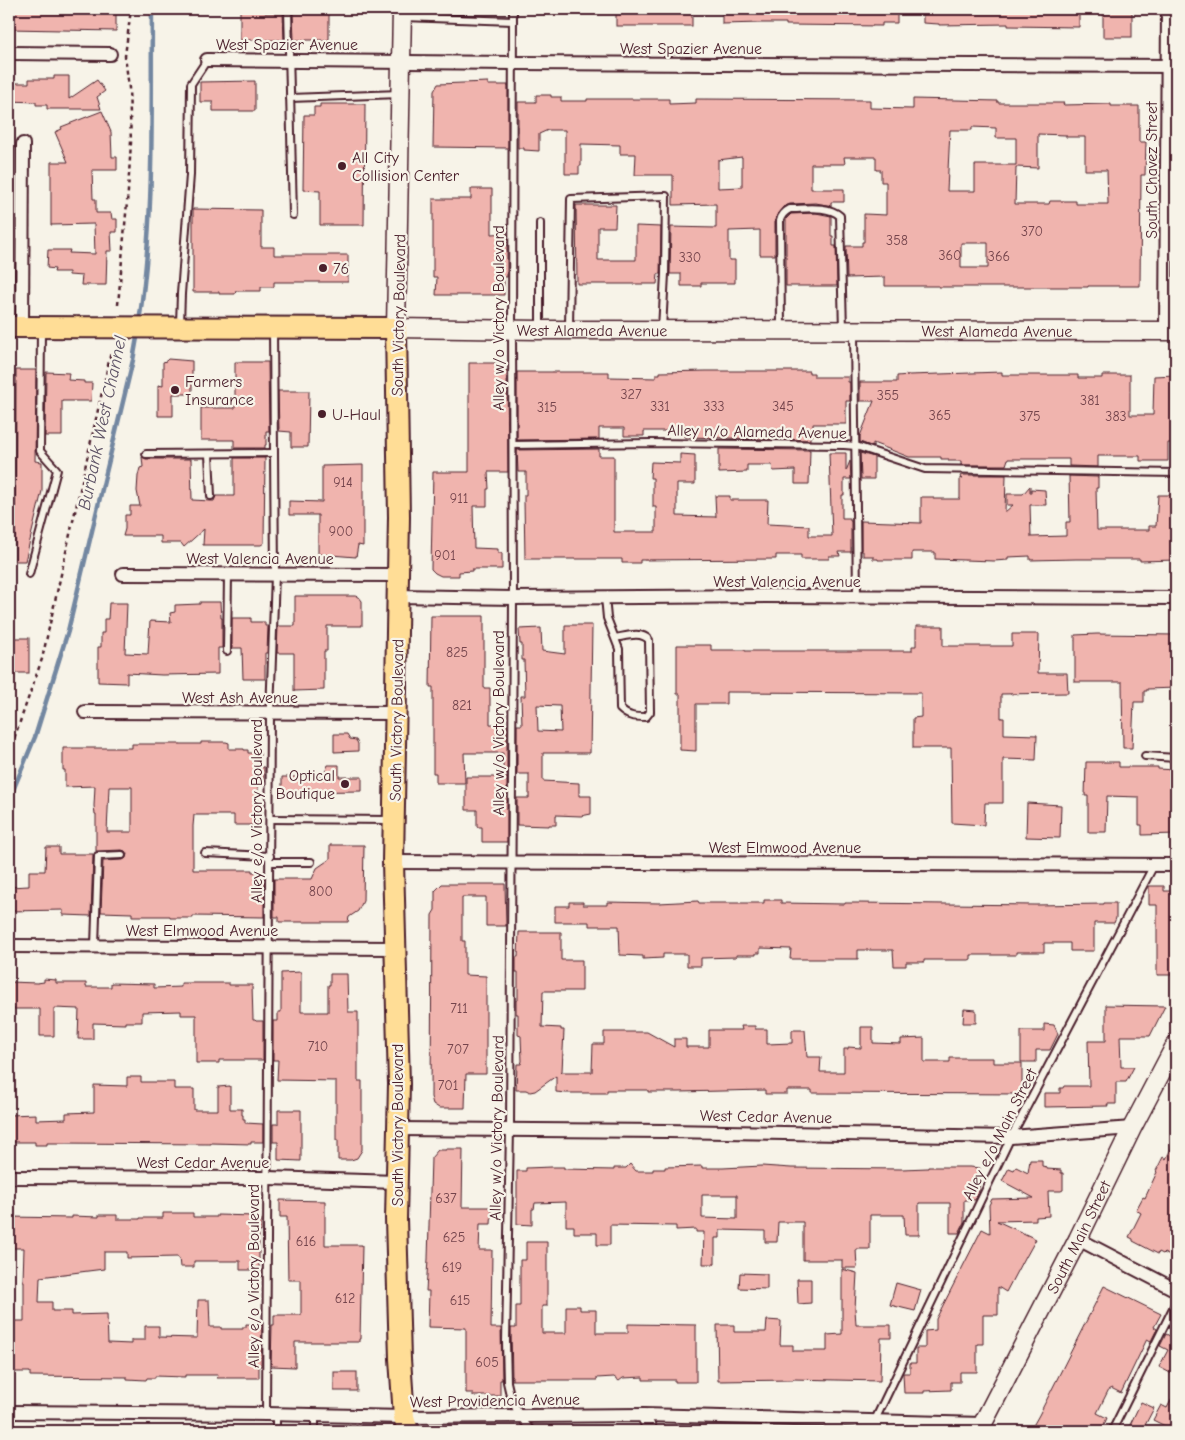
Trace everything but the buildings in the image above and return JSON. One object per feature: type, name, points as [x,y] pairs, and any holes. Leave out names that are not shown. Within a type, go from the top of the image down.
[{"type":"main road","name":"South Victory Boulevard","points":[[402,13],[402,94],[396,328],[399,517],[393,862],[399,1074],[396,1220],[400,1359],[405,1427]]},
{"type":"main road","name":"West Alameda Avenue","points":[[24,327],[1171,331]]},
{"type":"main road","name":"South Main Street","points":[[980,1427],[1078,1239],[1132,1128],[1176,1044]]},
{"type":"street","name":"South Chavez Street","points":[[1168,9],[1172,66],[1171,331]]},
{"type":"street","points":[[9,53],[110,54]]},
{"type":"street","name":"West Spazier Avenue","points":[[207,60],[1172,66]]},
{"type":"street","points":[[23,144],[24,327]]},
{"type":"street","name":"West Valencia Avenue","points":[[122,574],[397,575]]},
{"type":"street","name":"West Valencia Avenue","points":[[397,596],[513,598],[1176,598]]},
{"type":"street","name":"West Ash Avenue","points":[[85,712],[396,713]]},
{"type":"street","name":"West Elmwood Avenue","points":[[393,862],[1176,866]]},
{"type":"street","name":"West Elmwood Avenue","points":[[9,946],[396,948]]},
{"type":"street","name":"West Cedar Avenue","points":[[398,1129],[1011,1137],[1132,1128]]},
{"type":"street","name":"West Cedar Avenue","points":[[9,1177],[268,1178],[397,1182]]},
{"type":"street","points":[[1078,1239],[1176,1290]]},
{"type":"street","name":"West Providencia Avenue","points":[[9,1412],[315,1415],[405,1427],[520,1416],[643,1415],[875,1420],[980,1427]]},
{"type":"street","points":[[643,1415],[651,1431]]},
{"type":"lane","points":[[288,9],[288,61],[294,215]]},
{"type":"lane","name":"Alley w/o Victory Boulevard","points":[[513,9],[513,598],[510,1129],[506,1333],[507,1382],[511,1399],[531,1431]]},
{"type":"lane","points":[[402,13],[513,21]]},
{"type":"lane","points":[[176,328],[181,294],[190,175],[192,84],[207,60]]},
{"type":"lane","points":[[290,98],[402,94]]},
{"type":"lane","points":[[569,330],[571,199],[666,196],[662,330]]},
{"type":"lane","points":[[781,330],[781,216],[790,209],[836,212],[840,216],[856,446],[857,597]]},
{"type":"lane","points":[[540,223],[540,330]]},
{"type":"lane","points":[[24,327],[40,451],[57,470],[29,574]]},
{"type":"lane","name":"Alley e/o Victory Boulevard","points":[[272,328],[275,575],[270,713],[268,1178],[271,1414],[276,1431]]},
{"type":"lane","name":"Alley n/o Alameda Avenue","points":[[513,445],[650,443],[856,446],[925,469],[1176,473]]},
{"type":"lane","points":[[146,454],[274,453]]},
{"type":"lane","points":[[210,454],[211,496]]},
{"type":"lane","points":[[227,651],[228,574]]},
{"type":"lane","points":[[605,597],[607,618],[619,649],[620,709],[632,717],[646,716],[650,712],[649,640],[639,634],[615,638]]},
{"type":"lane","points":[[1145,756],[1176,758]]},
{"type":"lane","points":[[270,819],[394,820]]},
{"type":"lane","points":[[205,853],[311,862]]},
{"type":"lane","points":[[95,946],[98,856],[122,855]]},
{"type":"lane","name":"Alley e/o Main Street","points":[[875,1420],[1011,1137],[1154,865]]},
{"type":"lane","points":[[1112,1431],[1176,1302]]},
{"type":"lane","points":[[315,1415],[315,1431]]},
{"type":"path","points":[[118,305],[128,200],[131,142],[129,88],[125,56],[132,9]]},
{"type":"path","points":[[9,753],[42,659],[111,352]]},
{"type":"waterway","name":"Burbank West Channel","points":[[139,322],[148,244],[150,205],[152,9]]},
{"type":"waterway","name":"Burbank West Channel","points":[[9,800],[35,737],[68,631],[133,360],[138,332]]},
{"type":"place","name":"All City Collision Center","points":[[342,166]]},
{"type":"place","name":"76","points":[[323,268]]},
{"type":"place","name":"Farmers Insurance","points":[[175,390]]},
{"type":"place","name":"U-Haul","points":[[322,414]]},
{"type":"place","name":"Optical Boutique","points":[[345,784]]}]
